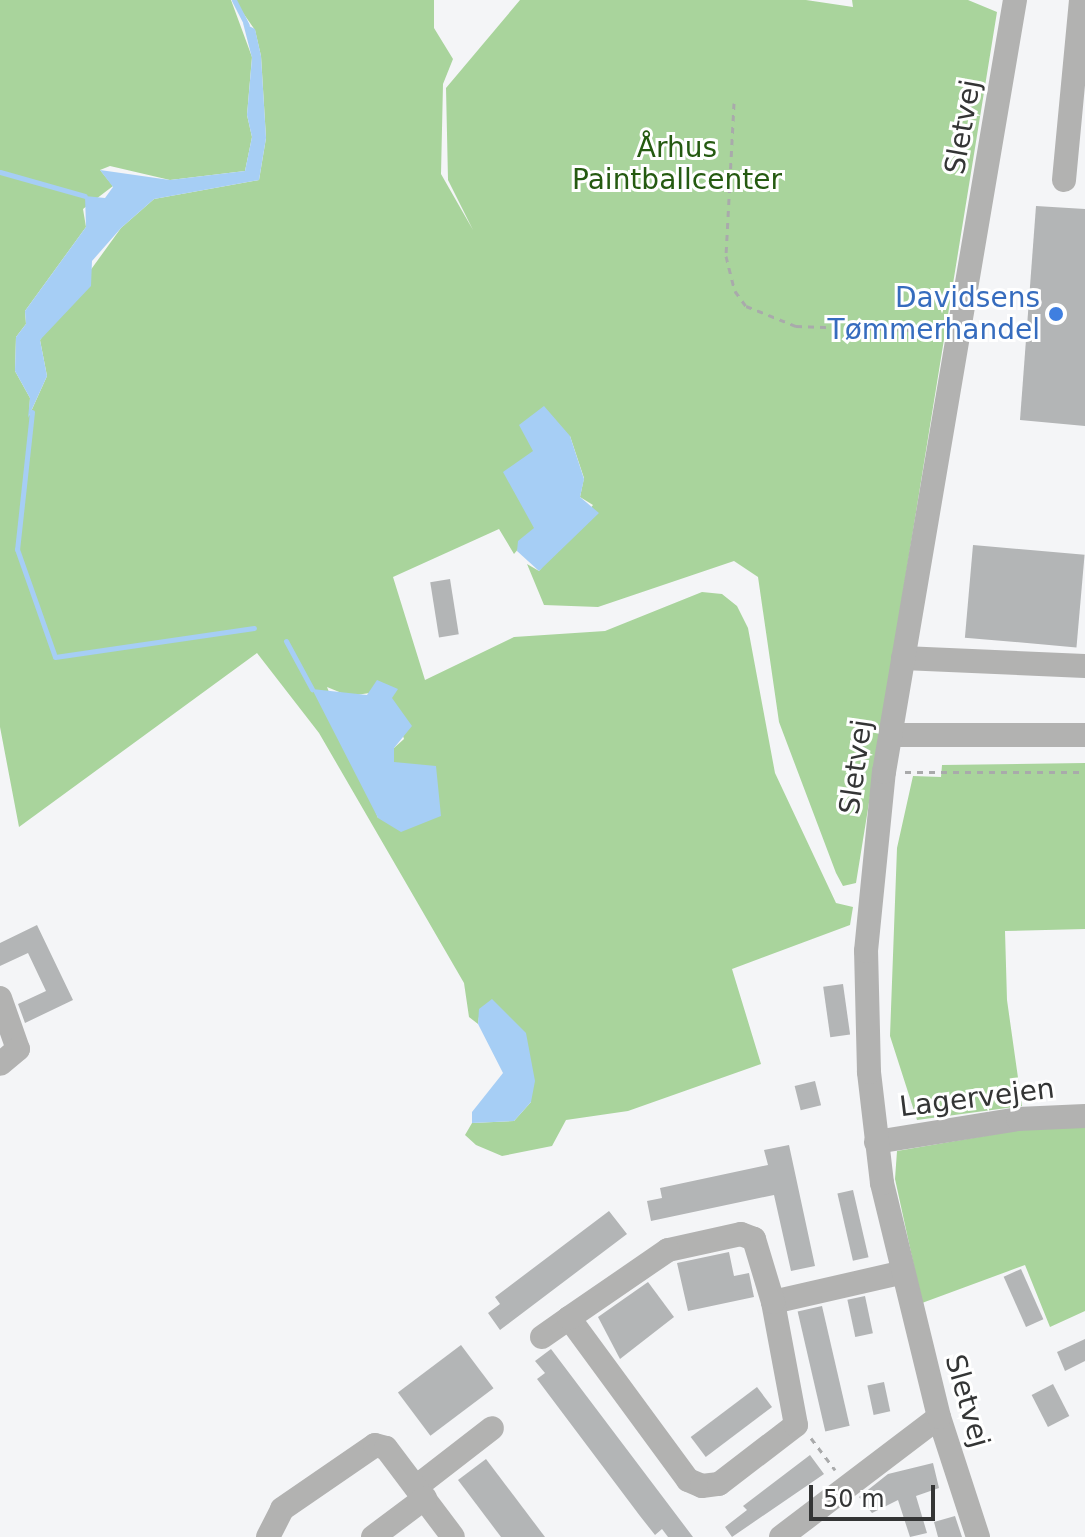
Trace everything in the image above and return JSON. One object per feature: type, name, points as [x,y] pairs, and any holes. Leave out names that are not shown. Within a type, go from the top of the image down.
[{"type":"street","name":"Sletvej","points":[[978,1537],[939,1417],[900,1273],[876,1142],[866,951],[884,772],[1015,0]]},
{"type":"street","points":[[1064,180],[1081,0]]},
{"type":"street","points":[[903,658],[1085,666]]},
{"type":"street","points":[[891,735],[1085,735]]},
{"type":"street","points":[[0,998],[18,1049],[0,1064]]},
{"type":"street","name":"Lagervejen","points":[[876,1142],[1018,1119],[1085,1116]]},
{"type":"street","points":[[542,1337],[653,1257],[741,1234],[760,1248],[796,1425],[719,1484],[702,1486],[688,1480],[569,1318]]},
{"type":"street","points":[[773,1302],[900,1273]]},
{"type":"street","points":[[781,1537],[939,1417]]},
{"type":"street","points":[[373,1537],[492,1428]]},
{"type":"street","points":[[268,1537],[282,1509],[375,1445],[386,1448],[453,1537]]},
{"type":"path","points":[[734,103],[726,256],[735,291],[746,306],[796,326],[959,331]]},
{"type":"path","points":[[884,772],[1085,772]]},
{"type":"path","points":[[796,1425],[848,1487]]},
{"type":"green space","name":"Århus Paintballcenter","points":[[0,0],[231,0],[252,57],[247,115],[252,137],[245,171],[170,180],[110,166],[100,170],[113,186],[83,209],[86,227],[25,311],[26,324],[16,337],[15,371],[30,398],[29,416],[47,376],[40,340],[121,228],[154,199],[259,180],[266,138],[261,56],[255,30],[234,0],[434,0],[434,28],[453,59],[443,84],[441,174],[473,230],[448,180],[446,88],[520,0],[806,0],[853,7],[852,0],[968,0],[997,12],[856,883],[843,886],[836,873],[779,722],[758,577],[734,561],[598,607],[544,605],[527,564],[539,571],[593,505],[580,497],[584,478],[570,436],[533,451],[535,529],[514,554],[499,529],[393,577],[425,680],[514,637],[605,631],[702,592],[722,594],[737,606],[748,628],[775,773],[836,903],[853,907],[850,925],[732,969],[761,1064],[628,1111],[566,1120],[552,1146],[502,1156],[476,1145],[465,1135],[472,1123],[514,1121],[531,1102],[480,1009],[478,1024],[469,1017],[464,983],[319,733],[257,653],[19,827],[0,727]],"holes":[[[327,687],[349,696],[397,689],[391,698],[404,739],[394,748],[378,818]]]},
{"type":"green space","points":[[1085,763],[1085,929],[1005,931],[1007,1000],[1022,1106],[917,1120],[890,1036],[897,848],[913,776],[941,777],[942,765]]},
{"type":"green space","points":[[1085,1127],[1085,1311],[1050,1327],[1025,1265],[922,1303],[895,1179],[897,1151],[1019,1130]]},
{"type":"water","points":[[243,23],[255,29],[261,56],[266,138],[259,180],[154,199],[121,228],[92,261],[91,286],[40,340],[47,376],[28,418],[30,398],[15,371],[16,337],[26,324],[25,311],[86,227],[85,196],[105,198],[113,187],[100,170],[170,180],[245,171],[252,137],[247,115],[252,58]]},
{"type":"water","points":[[544,406],[570,436],[584,479],[580,497],[599,513],[539,571],[517,551],[518,541],[534,528],[503,472],[533,451],[519,425]]},
{"type":"water","points":[[377,680],[398,689],[392,698],[412,726],[394,748],[394,762],[436,766],[441,816],[401,832],[378,818],[312,689],[367,695]]},
{"type":"water","points":[[492,999],[526,1033],[535,1081],[531,1102],[514,1121],[472,1123],[472,1112],[503,1073],[478,1024],[479,1009]]},
{"type":"building","name":"Davidsens Tømmerhandel","points":[[1036,206],[1085,209],[1085,426],[1020,420]]},
{"type":"building","points":[[973,545],[1085,555],[1076,647],[965,638]]},
{"type":"building","points":[[450,579],[459,634],[439,637],[430,582]]},
{"type":"building","points":[[37,925],[73,1000],[25,1023],[18,1004],[46,991],[28,953],[0,966],[0,943]]},
{"type":"building","points":[[843,984],[850,1035],[830,1037],[823,987]]},
{"type":"building","points":[[815,1081],[821,1105],[801,1110],[795,1086]]},
{"type":"building","points":[[789,1145],[815,1266],[791,1271],[774,1195],[651,1221],[647,1201],[662,1198],[660,1188],[768,1165],[764,1150]]},
{"type":"building","points":[[853,1190],[869,1257],[853,1261],[837,1194]]},
{"type":"building","points":[[609,1211],[627,1234],[500,1330],[488,1313],[500,1304],[495,1297]]},
{"type":"building","points":[[729,1252],[734,1276],[749,1273],[754,1297],[688,1311],[677,1263]]},
{"type":"building","points":[[1021,1269],[1043,1319],[1026,1327],[1004,1277]]},
{"type":"building","points":[[648,1282],[674,1317],[620,1359],[598,1317]]},
{"type":"building","points":[[865,1296],[873,1333],[855,1337],[847,1300]]},
{"type":"building","points":[[822,1306],[850,1426],[825,1431],[798,1312]]},
{"type":"building","points":[[1085,1339],[1085,1361],[1065,1371],[1057,1352]]},
{"type":"building","points":[[461,1345],[493,1388],[430,1436],[398,1393]]},
{"type":"building","points":[[551,1349],[693,1537],[668,1537],[662,1529],[655,1535],[640,1516],[537,1379],[545,1373],[535,1361]]},
{"type":"building","points":[[884,1382],[890,1411],[874,1415],[867,1386]]},
{"type":"building","points":[[1053,1384],[1069,1416],[1048,1427],[1032,1395]]},
{"type":"building","points":[[757,1387],[772,1407],[706,1457],[691,1437]]},
{"type":"building","points":[[810,1455],[824,1474],[732,1537],[725,1527],[747,1510],[743,1506]]},
{"type":"building","points":[[486,1459],[545,1537],[501,1537],[458,1480]]},
{"type":"building","points":[[933,1463],[939,1488],[916,1496],[927,1533],[910,1537],[898,1500],[872,1513],[859,1497],[888,1474]]},
{"type":"building","points":[[955,1516],[962,1537],[938,1537],[934,1522]]},
{"type":"waterway","points":[[234,0],[247,25]]},
{"type":"waterway","points":[[0,172],[85,196]]},
{"type":"waterway","points":[[32,412],[17,549],[55,657],[254,628]]},
{"type":"waterway","points":[[286,641],[312,689]]},
{"type":"place","name":"Davidsens Tømmerhandel","points":[[1056,314]]}]
